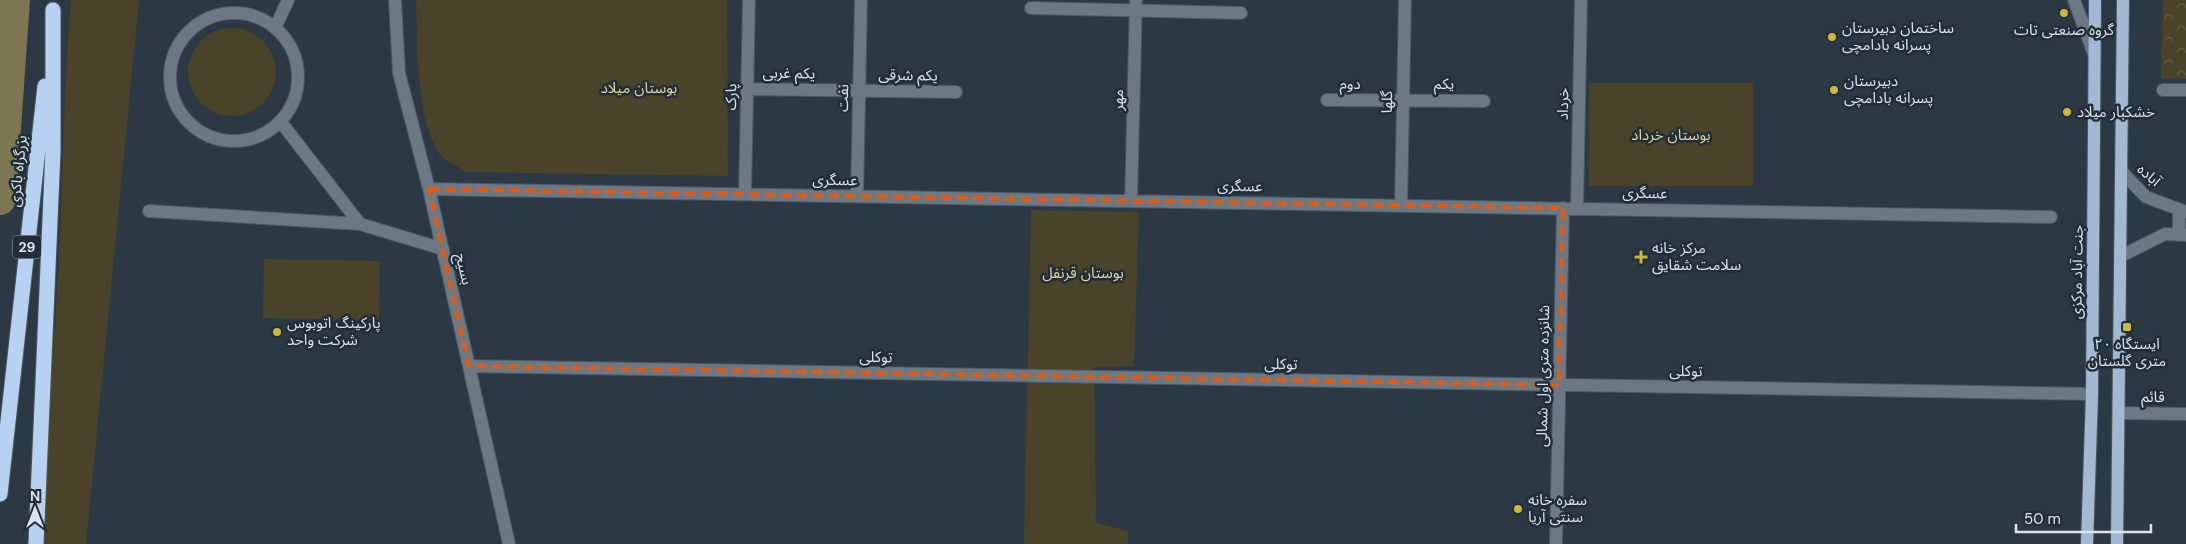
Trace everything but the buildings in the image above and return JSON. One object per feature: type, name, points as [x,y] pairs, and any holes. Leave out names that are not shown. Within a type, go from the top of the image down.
[{"type":"highway","name":"بزرگراه باکری","points":[[0,494],[54,5]]},
{"type":"highway","points":[[36,544],[54,151],[54,5]]},
{"type":"main road","name":"جنت آباد مرکزی","points":[[2087,544],[2092,394],[2095,0]]},
{"type":"main road","points":[[2117,544],[2123,0]]},
{"type":"street","points":[[275,28],[288,0]]},
{"type":"street","name":"بسیج","points":[[395,0],[400,73],[443,249],[509,544]]},
{"type":"street","name":"پارک","points":[[746,194],[749,0]]},
{"type":"street","name":"نفت","points":[[857,196],[861,0]]},
{"type":"street","name":"گلها","points":[[1401,205],[1405,0]]},
{"type":"street","name":"خرداد","points":[[1576,208],[1581,0]]},
{"type":"street","points":[[2074,0],[2095,55]]},
{"type":"street","points":[[1031,8],[1136,5],[1241,13]]},
{"type":"street","name":"مهر","points":[[1131,201],[1136,5]]},
{"type":"street","points":[[238,13],[258,17],[275,28],[291,49],[296,62],[298,83],[293,104],[280,121],[263,134],[242,140],[220,139],[200,131],[184,117],[174,98],[170,77],[174,56],[184,37],[199,23],[218,15],[238,13]]},
{"type":"street","name":"یکم غربی","points":[[747,89],[859,91]]},
{"type":"street","points":[[2163,90],[2186,90]]},
{"type":"street","name":"یکم شرقی","points":[[859,91],[956,92]]},
{"type":"street","name":"دوم","points":[[1327,100],[1403,100]]},
{"type":"street","name":"یکم","points":[[1403,100],[1484,101]]},
{"type":"street","points":[[280,121],[360,224]]},
{"type":"street","name":"آباده","points":[[2121,171],[2146,197],[2182,211]]},
{"type":"street","name":"عسگری","points":[[429,189],[2051,217]]},
{"type":"street","name":"شانزده متری اول شمالی","points":[[1556,544],[1563,208]]},
{"type":"street","points":[[149,211],[360,224],[443,249]]},
{"type":"street","points":[[2121,256],[2165,234],[2183,235],[2182,211]]},
{"type":"street","name":"توکلی","points":[[469,366],[2092,394]]},
{"type":"street","name":"قائم","points":[[2119,413],[2186,414]]},
{"type":"highlighted area","points":[[429,189],[1563,208],[1559,385],[469,366]]},
{"type":"green space","points":[[6,0],[30,0],[12,196],[0,195],[0,66]]},
{"type":"green space","points":[[71,0],[139,0],[86,544],[43,544],[59,257],[65,96]]},
{"type":"green space","name":"بوستان میلاد","points":[[416,0],[727,0],[728,176],[467,172],[441,155],[426,122],[418,59]]},
{"type":"green space","points":[[2163,0],[2186,0],[2186,79],[2161,78]]},
{"type":"green space","points":[[232,28],[249,31],[257,35],[269,47],[273,55],[276,72],[273,89],[269,97],[257,109],[249,113],[232,116],[215,113],[207,109],[195,97],[191,89],[188,72],[191,55],[195,47],[207,35],[215,31]]},
{"type":"green space","name":"بوستان خرداد","points":[[1589,83],[1753,83],[1753,186],[1589,186]]},
{"type":"green space","name":"بوستان قرنفل","points":[[1031,210],[1139,212],[1134,366],[1094,367],[1096,523],[1128,531],[1128,544],[1024,544]]},
{"type":"green space","points":[[264,259],[380,261],[379,320],[263,318]]},
{"type":"waterway","points":[[0,199],[14,0]]},
{"type":"place","name":"گروه صنعتی تات","points":[[2064,13]]},
{"type":"place","name":"ساختمان دبیرستان پسرانه بادامچی","points":[[1832,37]]},
{"type":"place","name":"دبیرستان پسرانه بادامچی","points":[[1834,90]]},
{"type":"place","name":"خشکبار میلاد","points":[[2067,112]]},
{"type":"place","name":"مرکز خانه سلامت شقایق","points":[[1641,257]]},
{"type":"place","name":"ایستگاه ۲۰ متری گلستان","points":[[2127,327]]},
{"type":"place","name":"پارکینگ اتوبوس شرکت واحد","points":[[277,332]]},
{"type":"place","name":"سفره خانه سنتی آریا","points":[[1518,509]]}]
